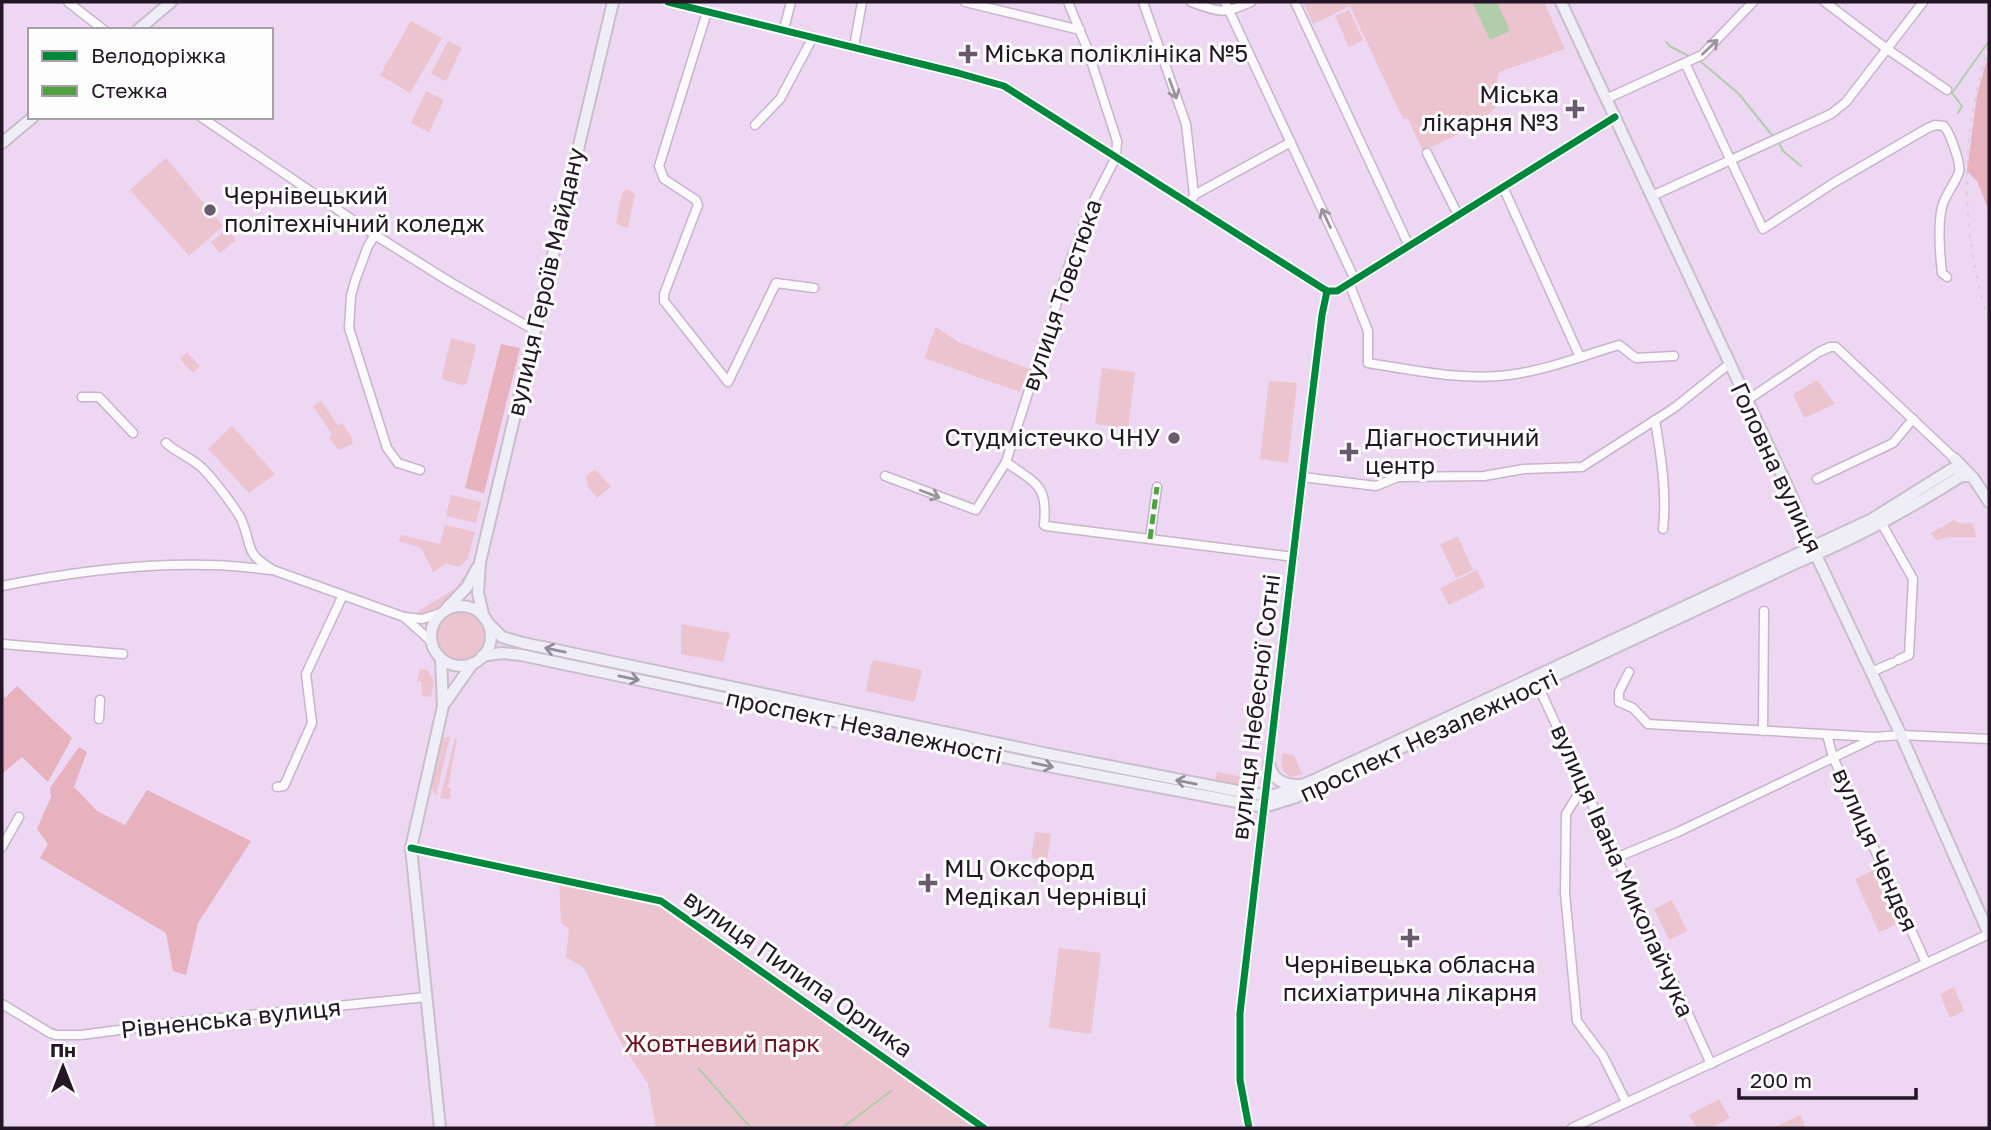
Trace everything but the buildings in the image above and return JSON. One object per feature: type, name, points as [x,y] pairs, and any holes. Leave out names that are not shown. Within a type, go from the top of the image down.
[{"type":"main road","points":[[140,28],[171,2]]},
{"type":"main road","name":"вулиця Героїв Майдану","points":[[480,562],[613,2]]},
{"type":"main road","name":"Головна вулиця","points":[[1561,2],[1789,490],[1814,551],[1901,735],[1989,934]]},
{"type":"main road","points":[[2,143],[31,119]]},
{"type":"main road","points":[[1960,468],[1989,502]]},
{"type":"main road","name":"проспект Незалежності","points":[[477,660],[502,653],[521,655],[1054,767],[1265,801],[1296,797],[1814,551],[1882,524],[1961,476],[1960,468],[1814,551]]},
{"type":"main road","points":[[440,1128],[411,848],[443,706],[441,659],[430,636],[433,623],[467,587],[480,562]]},
{"type":"main road","points":[[443,706],[453,688],[477,660],[490,639],[478,593],[480,562]]},
{"type":"main road","points":[[443,611],[465,606],[477,611],[486,620]]},
{"type":"main road","name":"проспект Незалежності","points":[[486,620],[502,636],[523,643],[1265,801],[1536,682]]},
{"type":"main road","points":[[441,659],[456,665],[477,660]]},
{"type":"main road","points":[[1269,764],[1272,774],[1283,783],[1305,784]]},
{"type":"street","points":[[68,2],[101,28]]},
{"type":"street","points":[[668,2],[1004,86],[1327,291],[1337,291],[1615,117]]},
{"type":"street","points":[[784,29],[790,2]]},
{"type":"street","points":[[854,47],[862,2]]},
{"type":"street","points":[[965,2],[1080,30]]},
{"type":"street","points":[[1068,2],[1117,141],[1116,157]]},
{"type":"street","points":[[1143,2],[1185,124],[1194,195],[1190,204]]},
{"type":"street","points":[[1191,2],[1218,12],[1229,12],[1251,2]]},
{"type":"street","points":[[1224,2],[1291,142],[1352,281],[1368,331],[1368,363],[1468,377],[1507,375],[1541,369],[1619,345],[1636,358],[1674,356]]},
{"type":"street","points":[[1295,2],[1409,246]]},
{"type":"street","points":[[1606,99],[1702,54],[1753,2]]},
{"type":"street","points":[[1825,2],[1886,49],[1947,90]]},
{"type":"street","points":[[1652,196],[1831,114],[1846,102],[1923,2]]},
{"type":"street","points":[[707,12],[659,166],[664,179],[696,200],[698,205],[664,294],[664,301],[729,383],[776,283],[814,288]]},
{"type":"street","points":[[755,125],[780,99],[813,37]]},
{"type":"street","points":[[1685,63],[1763,229],[1835,182],[1935,125],[1944,125],[1959,167],[1943,205],[1941,218],[1940,254],[1942,273],[1947,277]]},
{"type":"street","points":[[204,119],[450,282],[534,330]]},
{"type":"street","points":[[1194,195],[1291,142]]},
{"type":"street","points":[[1427,153],[1458,215]]},
{"type":"street","name":"вулиця Товстюка","points":[[885,476],[976,510],[1006,462],[1078,241],[1091,206],[1116,157]]},
{"type":"street","points":[[1503,187],[1580,357]]},
{"type":"street","points":[[375,234],[355,281],[349,328],[387,448],[398,463],[420,471]]},
{"type":"street","name":"вулиця Небесної Сотні","points":[[1249,1128],[1240,1080],[1239,1036],[1302,477],[1327,291]]},
{"type":"street","points":[[1746,401],[1819,352],[1836,347],[1913,419],[1960,468]]},
{"type":"street","points":[[1302,477],[1376,486],[1398,477],[1484,476],[1524,468],[1582,467],[1698,391],[1729,364]]},
{"type":"street","points":[[82,397],[99,397],[133,433]]},
{"type":"street","points":[[1817,479],[1893,443],[1913,419]]},
{"type":"street","points":[[1655,420],[1665,511],[1663,529]]},
{"type":"street","points":[[166,443],[202,467],[242,519],[251,552],[256,559],[273,570],[404,617],[422,619],[443,611]]},
{"type":"street","points":[[1006,462],[1038,485],[1046,504],[1044,525],[1294,557]]},
{"type":"street","points":[[1150,539],[1157,487]]},
{"type":"street","points":[[1871,672],[1909,655],[1913,579],[1882,524]]},
{"type":"street","points":[[2,586],[55,575],[167,566],[273,570]]},
{"type":"street","points":[[277,787],[284,786],[312,723],[306,674],[343,595]]},
{"type":"street","points":[[1763,731],[1764,611]]},
{"type":"street","points":[[404,617],[432,642]]},
{"type":"street","points":[[2,643],[123,654]]},
{"type":"street","points":[[1629,672],[1619,692],[1619,702],[1633,708],[1648,724],[1875,737],[1901,735],[1989,739]]},
{"type":"street","name":"вулиця Івана Миколайчука","points":[[1536,682],[1711,1064]]},
{"type":"street","points":[[99,719],[100,700]]},
{"type":"street","name":"вулиця Чендея","points":[[1828,734],[1833,757],[1926,963]]},
{"type":"street","points":[[1618,857],[1678,832],[1875,737]]},
{"type":"street","points":[[1585,790],[1579,793],[1566,814],[1565,893],[1577,1021],[1603,1056],[1626,1102]]},
{"type":"street","points":[[2,847],[19,817]]},
{"type":"street","name":"вулиця Пилипа Орлика","points":[[411,848],[661,901],[984,1128]]},
{"type":"street","points":[[1572,1128],[1989,934]]},
{"type":"street","name":"Рівненська вулиця","points":[[2,1004],[50,1033],[81,1035],[180,1021],[426,997]]},
{"type":"green space","points":[[1303,2],[1544,2],[1565,49],[1499,72],[1496,89],[1501,99],[1494,108],[1466,130],[1423,151],[1408,119],[1403,119],[1350,6],[1313,24]]},
{"type":"green space","points":[[1349,10],[1363,40],[1349,47],[1335,16]]},
{"type":"green space","points":[[411,21],[442,38],[410,93],[380,75]]},
{"type":"green space","points":[[448,41],[462,48],[446,81],[431,74]]},
{"type":"green space","points":[[426,91],[444,100],[429,132],[411,123]]},
{"type":"green space","points":[[166,158],[223,226],[189,256],[130,190]]},
{"type":"green space","points":[[627,189],[635,194],[628,228],[616,223],[622,193]]},
{"type":"green space","points":[[227,229],[236,240],[220,253],[211,242]]},
{"type":"green space","points":[[936,327],[958,342],[1029,369],[1020,392],[924,358]]},
{"type":"green space","points":[[451,338],[476,346],[467,383],[463,385],[444,380],[442,376]]},
{"type":"green space","points":[[187,352],[200,366],[193,373],[180,359]]},
{"type":"green space","points":[[1102,368],[1135,372],[1128,428],[1095,424]]},
{"type":"green space","points":[[1817,380],[1835,404],[1804,418],[1793,394]]},
{"type":"green space","points":[[1269,381],[1297,383],[1288,463],[1260,459]]},
{"type":"green space","points":[[321,401],[338,426],[342,423],[353,444],[339,450],[329,438],[332,434],[313,406]]},
{"type":"green space","points":[[232,426],[275,474],[249,493],[208,449]]},
{"type":"green space","points":[[595,469],[611,487],[597,498],[588,487],[586,476]]},
{"type":"green space","points":[[451,495],[481,502],[476,523],[446,516]]},
{"type":"green space","points":[[1954,520],[1961,524],[1972,523],[1977,537],[1936,540],[1931,533]]},
{"type":"green space","points":[[445,525],[475,532],[468,558],[460,567],[446,564],[433,572],[421,548],[399,541],[401,535],[440,544]]},
{"type":"green space","points":[[1458,537],[1473,570],[1456,578],[1440,544]]},
{"type":"green space","points":[[1477,570],[1485,587],[1449,605],[1440,588]]},
{"type":"green space","points":[[463,577],[468,578],[460,593],[420,618],[417,612],[456,588]]},
{"type":"green space","points":[[462,612],[480,619],[487,637],[480,655],[462,662],[444,655],[437,637],[444,619]]},
{"type":"green space","points":[[681,624],[730,633],[723,662],[681,654]]},
{"type":"green space","points":[[874,660],[922,670],[913,702],[866,691]]},
{"type":"green space","points":[[602,665],[766,699],[768,702],[601,668]]},
{"type":"green space","points":[[420,669],[427,670],[434,681],[431,697],[422,696],[421,682],[417,681]]},
{"type":"green space","points":[[788,704],[1021,753],[1022,754],[785,706]]},
{"type":"green space","points":[[450,737],[436,796],[431,787],[442,739]]},
{"type":"green space","points":[[455,738],[457,740],[448,787],[451,789],[450,798],[440,798]]},
{"type":"green space","points":[[1282,753],[1294,755],[1302,774],[1292,777],[1283,771]]},
{"type":"green space","points":[[1217,772],[1247,778],[1245,787],[1215,781]]},
{"type":"green space","points":[[1035,832],[1051,834],[1047,860],[1031,858]]},
{"type":"green space","points":[[1878,868],[1903,922],[1879,932],[1855,879]]},
{"type":"green space","name":"Жовтневий парк","points":[[559,879],[661,901],[986,1128],[656,1128],[648,1084],[620,1041],[584,968],[566,957],[569,929],[561,923]]},
{"type":"green space","points":[[1672,900],[1687,931],[1669,940],[1654,909]]},
{"type":"green space","points":[[1059,948],[1101,953],[1091,1034],[1049,1028]]},
{"type":"green space","points":[[1954,987],[1964,1011],[1950,1018],[1940,994]]},
{"type":"green space","points":[[1719,1099],[1730,1118],[1711,1128],[1697,1128],[1689,1115]]},
{"type":"green space","points":[[1800,1115],[1806,1128],[1775,1128],[1775,1127]]},
{"type":"shaded area","points":[[1472,2],[1497,2],[1510,31],[1490,40]]},
{"type":"shaded area","points":[[1989,52],[1989,212],[1977,181],[1967,171],[1977,95]]},
{"type":"shaded area","points":[[501,344],[520,348],[484,493],[465,488]]},
{"type":"shaded area","points":[[17,686],[72,738],[48,782],[22,757],[2,774],[2,696],[5,698]]},
{"type":"shaded area","points":[[79,747],[87,752],[74,787],[97,811],[125,825],[147,790],[251,841],[198,923],[186,975],[173,971],[166,933],[40,858],[48,844],[37,829],[51,797],[50,788]]},
{"type":"waterway","points":[[1958,113],[1962,106],[1952,93],[1989,41]]},
{"type":"waterway","points":[[1666,42],[1687,55]]},
{"type":"waterway","points":[[1700,61],[1738,93],[1772,135]]},
{"type":"waterway","points":[[1779,143],[1783,151],[1801,166]]},
{"type":"waterway","points":[[699,1069],[751,1128]]},
{"type":"waterway","points":[[842,1128],[891,1091]]},
{"type":"railway","points":[[1989,47],[1972,115],[1967,184],[1973,253],[1979,288],[1989,321]]},
{"type":"marked path","points":[[1150,539],[1157,487]]},
{"type":"cycle path","points":[[668,2],[1004,86],[1327,291],[1337,291],[1615,117]]},
{"type":"cycle path","points":[[1249,1128],[1240,1080],[1240,1013],[1305,454],[1327,291]]},
{"type":"cycle path","points":[[411,848],[661,901],[984,1128]]},
{"type":"place","name":"Міська поліклініка №5","points":[[968,54]]},
{"type":"place","name":"Міська лікарня №3","points":[[1575,109]]},
{"type":"place","name":"Чернівецький політехнічний коледж","points":[[210,210]]},
{"type":"place","name":"Студмістечко ЧНУ","points":[[1174,438]]},
{"type":"place","name":"Діагностичний центр","points":[[1349,452]]},
{"type":"place","name":"МЦ Оксфорд Медікал Чернівці","points":[[928,883]]},
{"type":"place","name":"Чернівецька обласна психіатрична лікарня","points":[[1410,938]]}]
